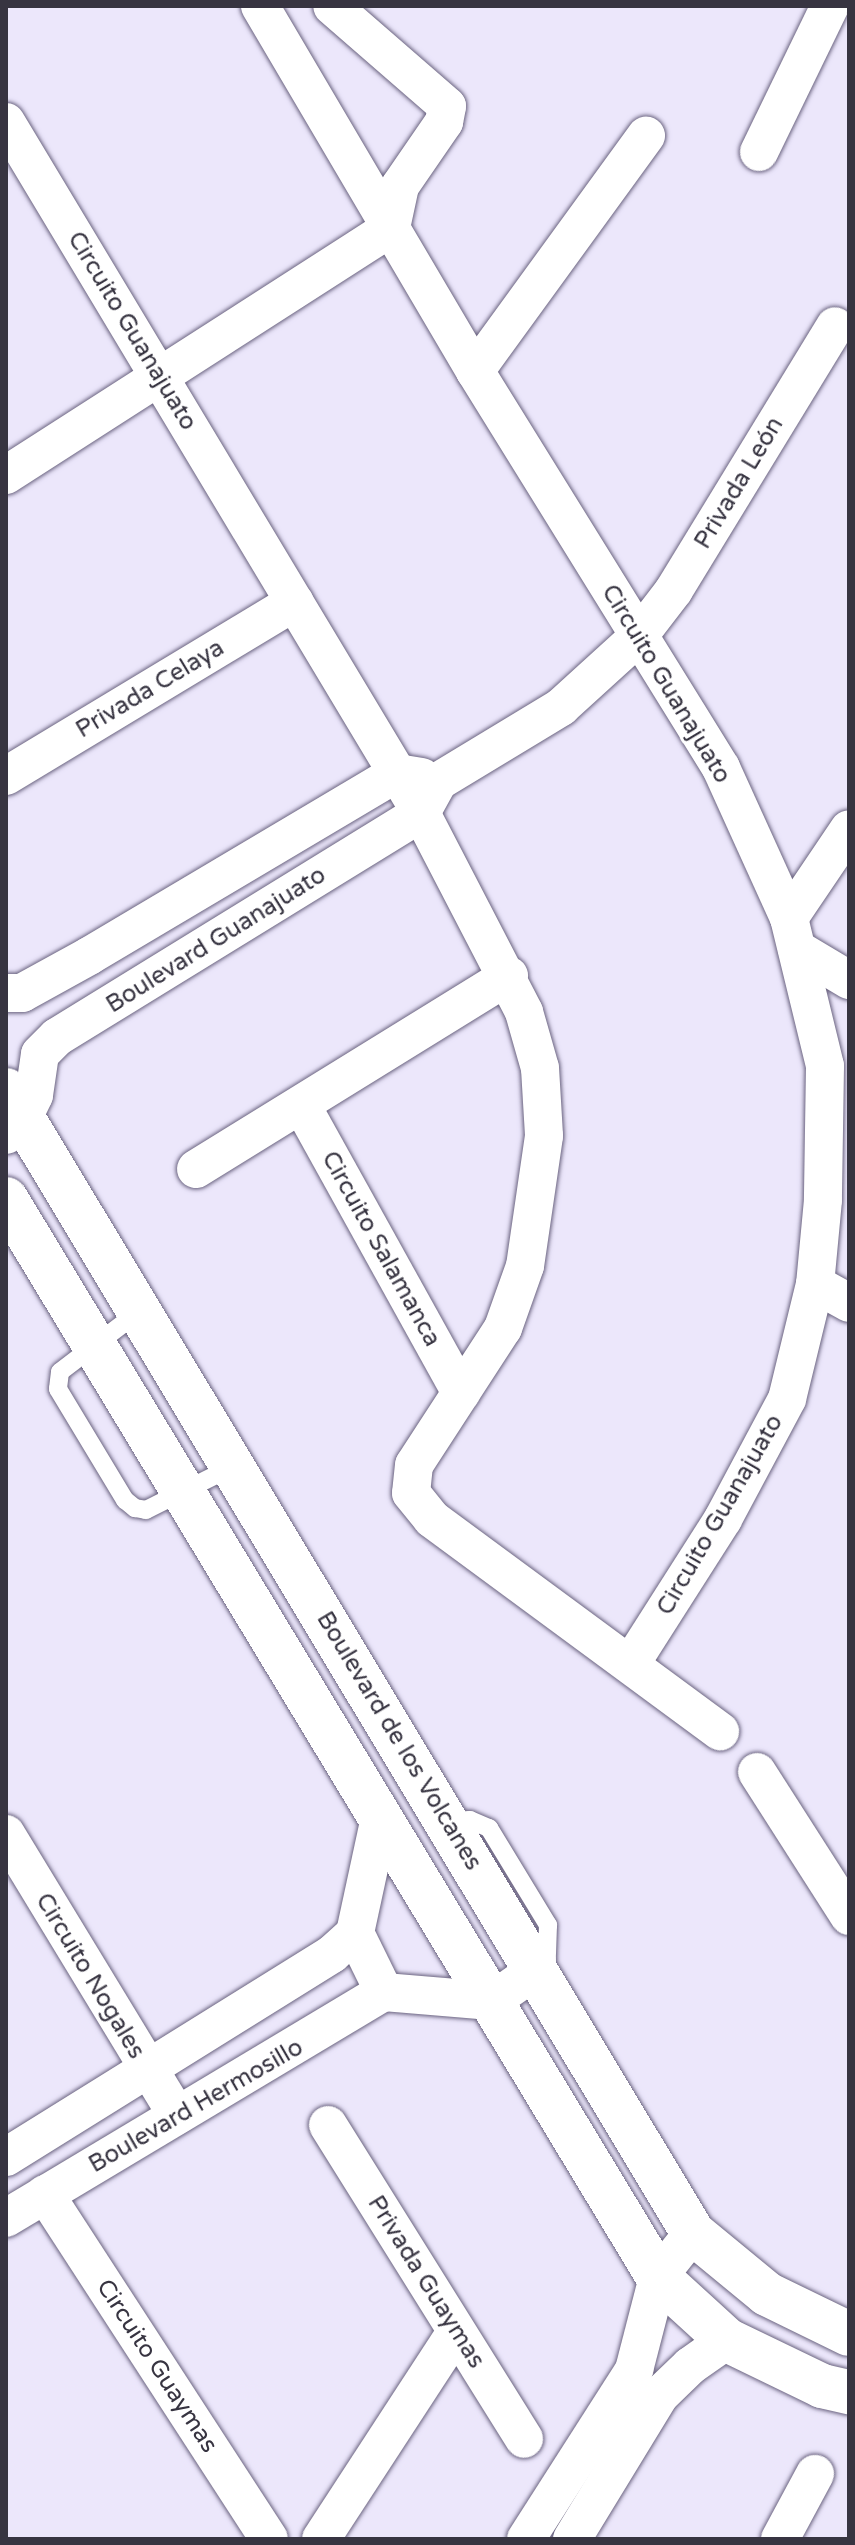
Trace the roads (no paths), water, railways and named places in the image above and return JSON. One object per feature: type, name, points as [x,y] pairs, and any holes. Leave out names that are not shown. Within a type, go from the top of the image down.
[{"type":"street","name":"Circuito Guanajuato","points":[[260,6],[475,371],[721,768],[793,933],[825,1066],[823,1200],[815,1284],[787,1399],[723,1519],[632,1662]]},
{"type":"street","points":[[6,475],[391,228],[400,186],[444,122],[447,106],[332,6]]},
{"type":"street","points":[[759,152],[830,6]]},
{"type":"street","name":"Circuito Guanajuato","points":[[6,122],[397,773]]},
{"type":"street","points":[[475,371],[646,136]]},
{"type":"street","name":"Privada León","points":[[638,637],[674,590],[835,326]]},
{"type":"street","name":"Privada Celaya","points":[[6,776],[295,602]]},
{"type":"street","name":"Boulevard Guanajuato","points":[[40,1054],[57,1037],[430,797],[561,707],[638,637]]},
{"type":"street","points":[[397,773],[430,797],[509,976],[540,1068],[544,1136],[538,1202],[525,1266],[503,1328],[414,1465],[411,1493],[432,1519],[632,1662],[720,1731]]},
{"type":"street","name":"Boulevard Guanajuato","points":[[7,994],[22,993],[89,956],[397,773]]},
{"type":"street","points":[[849,829],[793,933],[849,980]]},
{"type":"street","points":[[196,1169],[509,976]]},
{"type":"street","points":[[7,994],[29,1021],[40,1054],[34,1095],[12,1114]]},
{"type":"street","name":"Circuito Salamanca","points":[[302,1106],[461,1393]]},
{"type":"street","name":"Boulevard de los Volcanes","points":[[12,1114],[141,1310],[693,2233],[767,2294],[849,2334]]},
{"type":"street","points":[[6,1199],[658,2277],[727,2340],[822,2386],[849,2392]]},
{"type":"street","points":[[815,1284],[849,1303]]},
{"type":"street","points":[[757,1772],[849,1916]]},
{"type":"street","points":[[6,2157],[144,2067],[332,1954],[355,1933],[380,1817]]},
{"type":"street","name":"Circuito Nogales","points":[[6,1834],[144,2067],[177,2115]]},
{"type":"street","points":[[355,1933],[384,1992],[492,2001],[536,1970]]},
{"type":"street","name":"Boulevard Hermosillo","points":[[6,2218],[384,1992]]},
{"type":"street","name":"Privada Guaymas","points":[[328,2125],[524,2439]]},
{"type":"street","name":"Circuito Guaymas","points":[[45,2194],[269,2539]]},
{"type":"street","points":[[526,2539],[634,2370],[658,2277],[693,2233]]},
{"type":"street","points":[[321,2539],[456,2332]]},
{"type":"street","points":[[572,2539],[660,2395],[690,2366],[727,2340]]},
{"type":"street","points":[[780,2539],[815,2474]]},
{"type":"lane","points":[[94,1346],[141,1310]]},
{"type":"lane","points":[[184,1491],[235,1466]]}]
